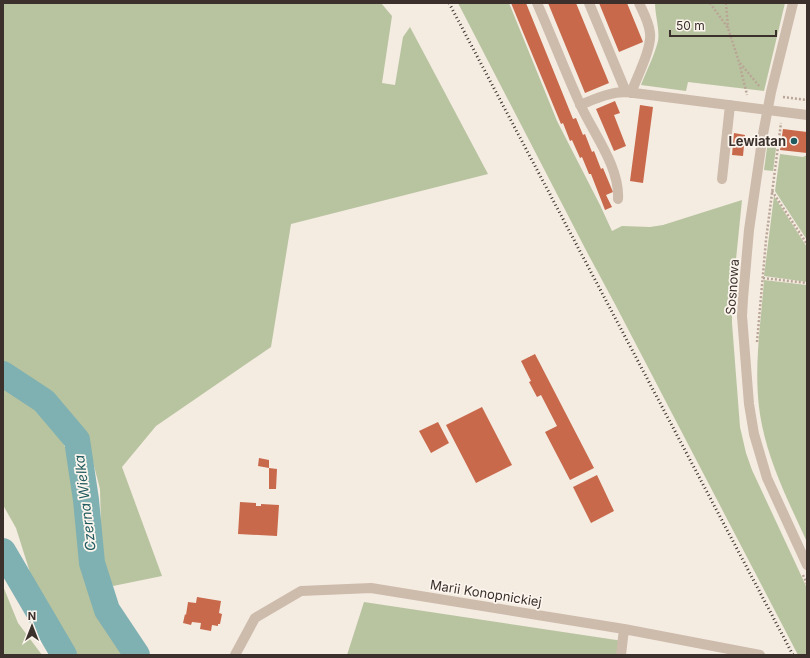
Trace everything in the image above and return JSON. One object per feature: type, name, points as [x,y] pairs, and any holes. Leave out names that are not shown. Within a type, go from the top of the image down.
[{"type":"street","points":[[537,3],[580,105],[609,161],[617,180],[618,199]]},
{"type":"street","points":[[589,3],[629,92]]},
{"type":"street","points":[[629,92],[650,42],[648,24],[639,3]]},
{"type":"street","name":"Sosnowa","points":[[793,3],[767,110],[749,230],[742,325],[748,397],[754,434],[764,469],[774,494],[807,565]]},
{"type":"street","points":[[580,105],[606,94],[629,92],[807,115]]},
{"type":"street","points":[[722,179],[730,105]]},
{"type":"street","name":"Marii Konopnickiej","points":[[235,655],[255,618],[301,591],[371,588],[624,629],[756,655]]},
{"type":"street","points":[[621,655],[624,629]]},
{"type":"path","points":[[710,3],[728,28]]},
{"type":"path","points":[[726,3],[728,28],[739,62],[750,108]]},
{"type":"path","points":[[739,62],[760,88]]},
{"type":"path","points":[[757,348],[766,240],[782,112],[782,96],[807,100]]},
{"type":"path","points":[[772,191],[807,244]]},
{"type":"path","points":[[763,278],[807,283]]},
{"type":"green space","points":[[3,3],[381,3],[392,16],[382,83],[395,85],[403,37],[410,27],[488,174],[291,224],[271,347],[156,426],[122,467],[162,576],[113,586],[102,565],[100,489],[86,435],[58,402],[36,383],[3,366]]},
{"type":"green space","points":[[458,3],[509,3],[557,121],[612,231],[622,226],[650,227],[663,225],[742,200],[732,299],[732,323],[740,427],[746,453],[752,470],[807,588],[807,655],[798,655]]},
{"type":"green space","points":[[655,3],[785,3],[764,91],[688,82],[686,91],[641,85],[658,41]]},
{"type":"green space","points":[[768,140],[777,141],[773,171],[764,170]]},
{"type":"green space","points":[[780,154],[803,157],[807,155],[807,240],[775,191]]},
{"type":"green space","points":[[774,196],[807,247],[807,282],[764,276]]},
{"type":"green space","points":[[764,280],[807,285],[807,542],[772,460],[766,443],[759,407],[757,375]]},
{"type":"green space","points":[[3,386],[18,392],[42,410],[59,432],[70,460],[83,570],[100,617],[126,655],[76,655],[33,582],[16,528],[3,505]]},
{"type":"green space","points":[[3,586],[18,623],[42,655],[3,655]]},
{"type":"green space","points":[[364,602],[623,641],[622,655],[347,655]]},
{"type":"building","points":[[511,3],[526,3],[573,119],[576,118],[583,135],[585,134],[592,152],[594,151],[601,169],[603,168],[613,192],[606,195],[612,207],[605,210],[591,174],[589,174],[582,157],[580,158],[572,140],[570,141],[563,123],[561,124]]},
{"type":"building","points":[[548,3],[576,3],[609,83],[585,93]]},
{"type":"building","points":[[599,3],[627,3],[643,42],[619,52]]},
{"type":"building","points":[[615,101],[620,113],[614,115],[626,146],[614,151],[596,109]]},
{"type":"building","points":[[640,105],[653,107],[643,183],[630,181]]},
{"type":"building","name":"Lewiatan","points":[[783,129],[807,132],[807,153],[780,150]]},
{"type":"building","points":[[734,133],[745,135],[743,156],[732,155]]},
{"type":"building","points":[[535,354],[594,468],[570,480],[545,432],[557,426],[541,395],[537,397],[529,382],[531,381],[521,361]]},
{"type":"building","points":[[482,407],[512,465],[476,483],[446,425]]},
{"type":"building","points":[[438,422],[449,443],[431,453],[419,431]]},
{"type":"building","points":[[259,458],[269,460],[269,468],[258,466]]},
{"type":"building","points":[[269,468],[277,469],[276,489],[269,489]]},
{"type":"building","points":[[597,475],[614,511],[591,523],[573,487]]},
{"type":"building","points":[[240,502],[256,503],[256,506],[261,506],[261,504],[279,505],[277,536],[238,534]]},
{"type":"building","points":[[197,597],[221,601],[219,613],[222,614],[220,624],[218,624],[218,626],[212,625],[211,631],[200,629],[201,623],[192,622],[191,625],[183,623],[188,602],[196,603]]},
{"type":"waterway","name":"Czerna Wielka","points":[[3,374],[44,401],[77,440],[86,500],[92,563],[107,610],[137,655]]},
{"type":"waterway","name":"Czerna Wielka","points":[[3,551],[64,655]]},
{"type":"railway","points":[[449,3],[793,655]]},
{"type":"place","name":"Lewiatan","points":[[794,141]]}]
